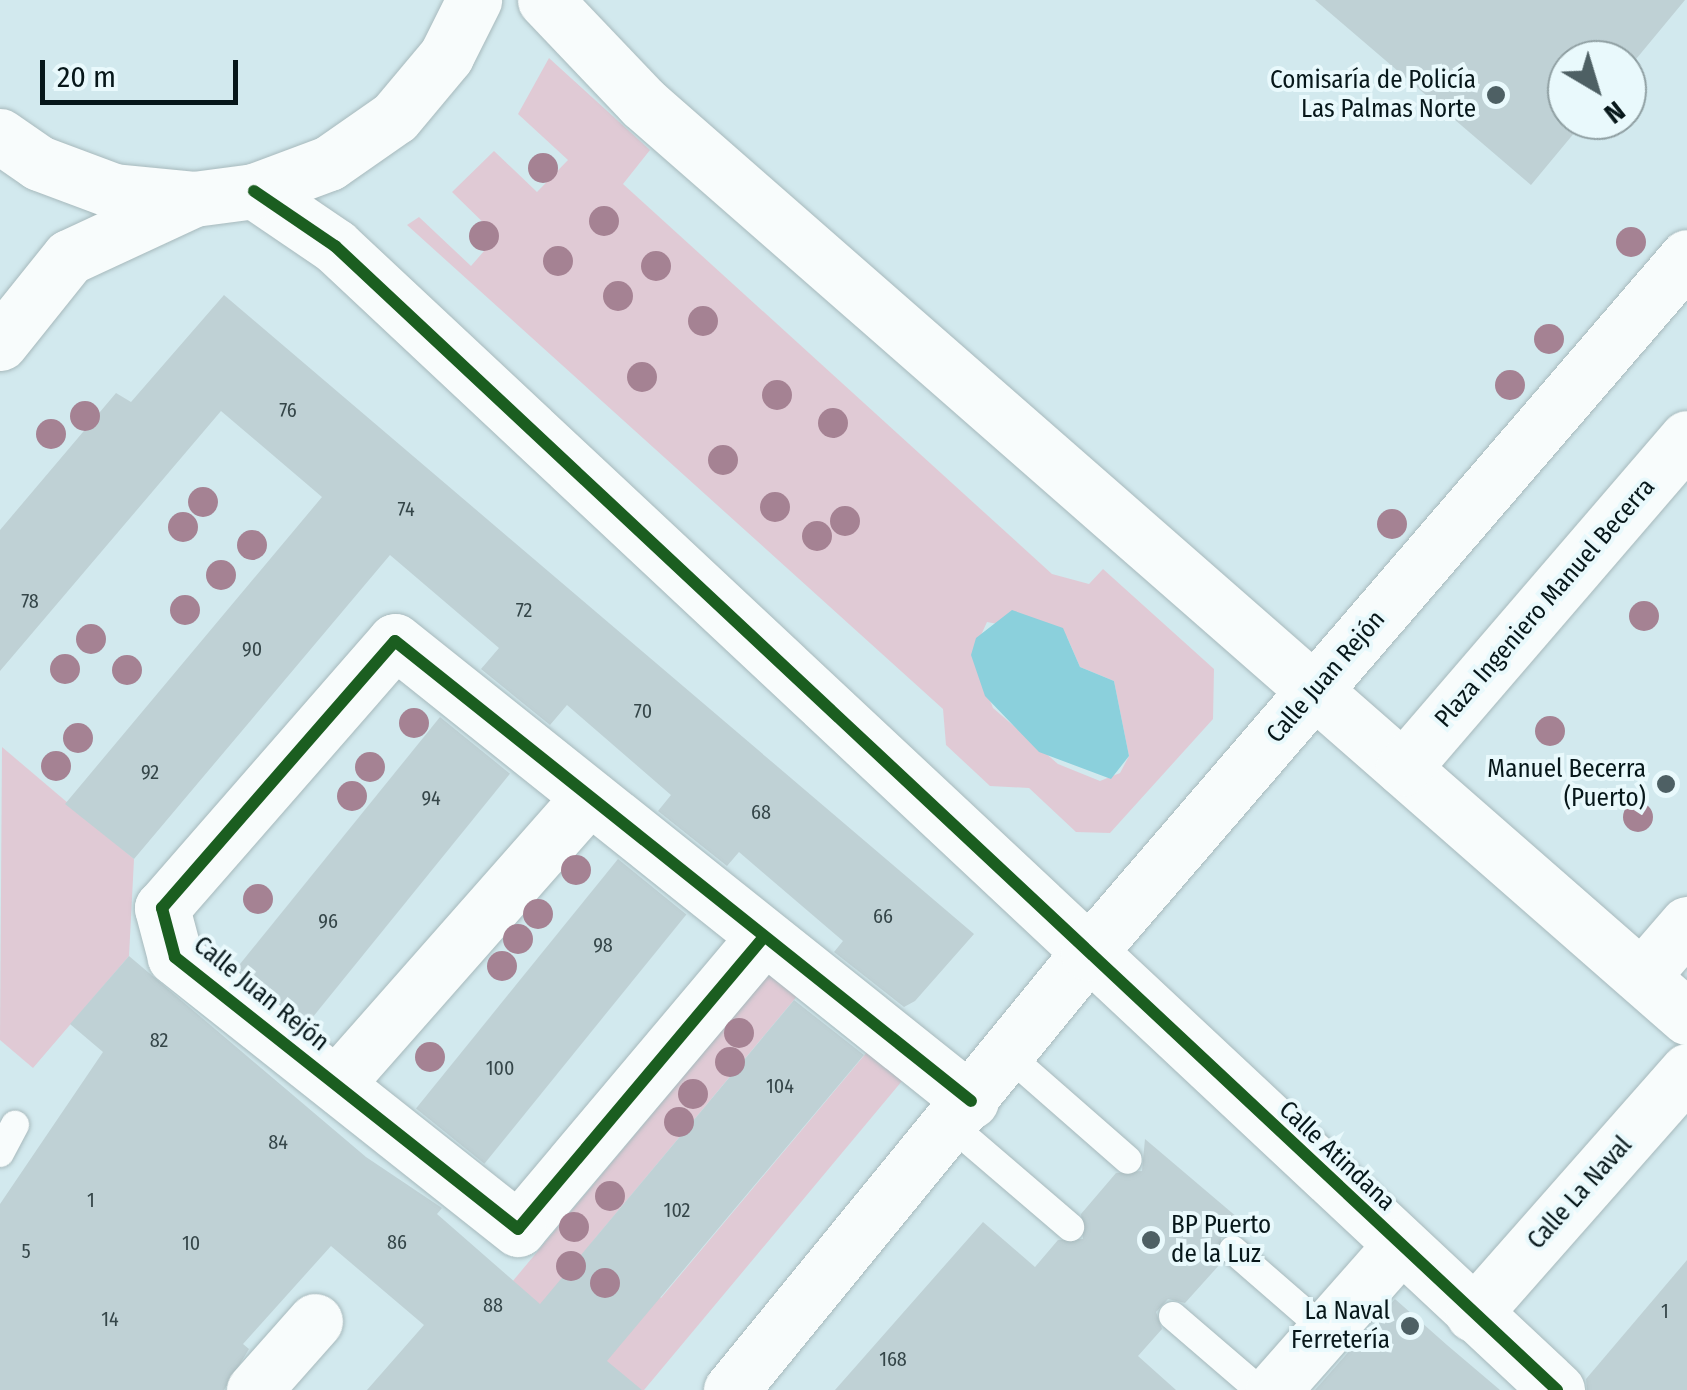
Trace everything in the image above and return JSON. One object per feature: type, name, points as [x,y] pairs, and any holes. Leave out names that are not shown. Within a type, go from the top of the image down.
[{"type":"street","points":[[0,136],[39,163],[114,191],[194,199],[254,191],[329,163],[394,117],[446,56],[474,0]]},
{"type":"street","points":[[546,0],[643,103],[1687,1017]]},
{"type":"street","name":"Calle Atindana","points":[[254,191],[334,246],[1556,1390]]},
{"type":"street","points":[[0,343],[69,257],[194,199]]},
{"type":"street","name":"Calle Juan Rejón","points":[[731,1390],[1088,953],[1687,257]]},
{"type":"street","name":"Plaza Ingeniero Manuel Becerra","points":[[1403,768],[1687,438]]},
{"type":"street","name":"Calle Juan Rejón","points":[[763,938],[518,1229],[176,957],[162,908],[394,640],[763,938],[961,1113]]},
{"type":"street","name":"Calle Juan Rejón","points":[[336,1084],[589,797]]},
{"type":"street","points":[[1642,976],[1687,924]]},
{"type":"street","name":"Calle La Naval","points":[[1473,1314],[1687,1072]]},
{"type":"street","points":[[1272,1390],[1400,1246]]},
{"type":"street","points":[[254,1390],[316,1321]]},
{"type":"lane","points":[[1008,1054],[1128,1160]]},
{"type":"lane","points":[[961,1113],[1070,1227]]},
{"type":"lane","points":[[0,1153],[15,1125]]},
{"type":"lane","points":[[1233,1250],[1325,1330]]},
{"type":"lane","points":[[1174,1316],[1259,1390]]},
{"type":"shaded area","points":[[549,58],[650,150],[623,184],[1052,574],[1089,584],[1103,569],[1214,669],[1213,719],[1110,833],[1076,832],[1029,788],[990,786],[946,745],[943,709],[407,225],[419,217],[471,266],[497,236],[452,192],[494,151],[537,192],[568,160],[518,114]],"holes":[[[987,622],[1067,637],[1080,667],[1114,681],[1129,756],[1120,773],[1100,781],[1058,764],[993,708],[972,655]]]},
{"type":"shaded area","points":[[2,747],[134,859],[129,956],[33,1068],[0,1040]]},
{"type":"shaded area","points":[[770,973],[798,995],[592,1242],[661,1298],[867,1052],[902,1081],[644,1390],[586,1390],[512,1282]]},
{"type":"water","points":[[1012,610],[1063,628],[1080,667],[1114,681],[1129,756],[1111,779],[1039,752],[985,696],[971,655],[976,638]]},
{"type":"building","name":"Comisaría de Policía Las Palmas Norte","points":[[1315,0],[1685,0],[1647,46],[1647,40],[1547,40],[1547,140],[1568,140],[1531,185]]},
{"type":"building","points":[[224,295],[974,934],[915,1001],[904,1007],[834,952],[843,941],[739,852],[727,866],[658,811],[671,795],[567,705],[550,725],[481,669],[499,648],[390,555],[134,859],[65,804],[322,497],[221,411],[0,671],[0,530],[116,393],[131,402]]},
{"type":"building","points":[[440,717],[510,774],[307,1024],[237,967]]},
{"type":"building","points":[[618,859],[686,914],[484,1164],[416,1108]]},
{"type":"building","points":[[129,956],[366,1157],[442,1208],[437,1214],[540,1304],[794,1000],[864,1055],[607,1361],[642,1390],[367,1390],[424,1325],[331,1246],[243,1344],[249,1349],[224,1390],[0,1390],[0,1204],[103,1052],[70,1024]]},
{"type":"building","points":[[1145,1139],[1251,1229],[1221,1238],[1221,1263],[1185,1303],[1168,1299],[1156,1312],[1162,1329],[1138,1356],[1176,1390],[835,1390],[983,1222],[1035,1267],[1058,1240],[1083,1239],[1081,1214],[1116,1173],[1142,1171]]},
{"type":"building","points":[[1687,1260],[1687,1390],[1587,1390],[1586,1379]]},
{"type":"building","points":[[1395,1299],[1447,1345],[1500,1390],[1315,1390]]},
{"type":"cycle path","points":[[254,191],[335,246],[1557,1390]]},
{"type":"cycle path","points":[[763,938],[518,1229],[175,957],[162,908],[395,641],[971,1101]]},
{"type":"place","name":"Comisaría de Policía Las Palmas Norte","points":[[1496,95]]},
{"type":"place","name":"Manuel Becerra (Puerto)","points":[[1666,784]]},
{"type":"place","name":"BP Puerto de la Luz","points":[[1151,1240]]},
{"type":"place","name":"La Naval Ferretería","points":[[1410,1326]]}]
